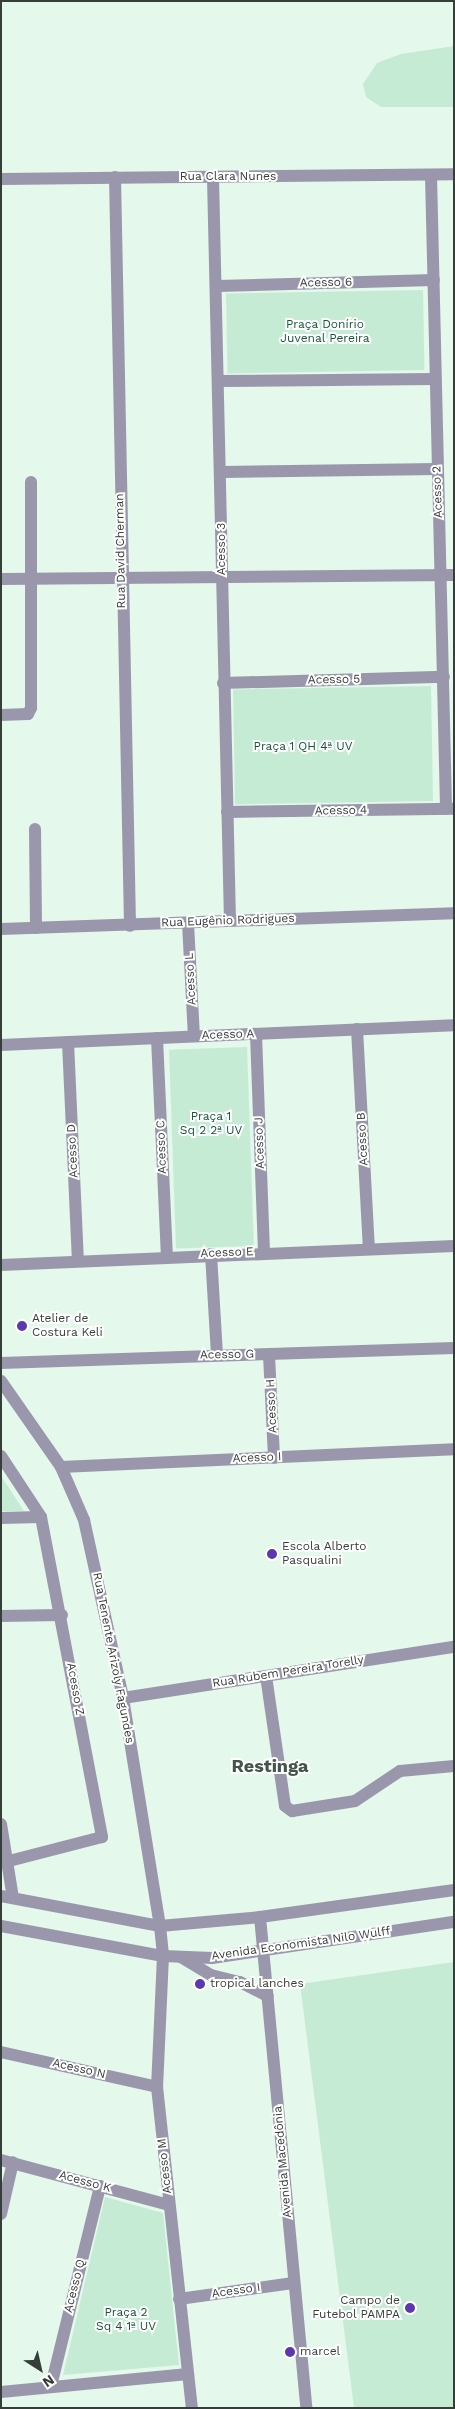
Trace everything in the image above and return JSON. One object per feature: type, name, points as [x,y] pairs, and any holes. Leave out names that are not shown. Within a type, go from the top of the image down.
[{"type":"street","name":"Rua Clara Nunes","points":[[1,180],[454,174]]},
{"type":"street","name":"Acesso 2","points":[[432,175],[434,379],[438,469],[448,575],[444,677],[450,809]]},
{"type":"street","name":"Rua David Cherman","points":[[115,177],[130,926]]},
{"type":"street","name":"Acesso 3","points":[[213,178],[218,286],[222,472],[223,683],[230,921]]},
{"type":"street","name":"Acesso 6","points":[[218,286],[434,280]]},
{"type":"street","points":[[219,381],[434,379]]},
{"type":"street","points":[[222,472],[438,469]]},
{"type":"street","points":[[1,715],[28,714],[31,708],[31,482]]},
{"type":"street","points":[[1,580],[448,575]]},
{"type":"street","name":"Acesso 5","points":[[223,683],[444,677]]},
{"type":"street","name":"Acesso 4","points":[[227,812],[450,809]]},
{"type":"street","points":[[35,829],[36,928]]},
{"type":"street","name":"Rua Eugênio Rodrigues","points":[[1,929],[130,926],[454,913]]},
{"type":"street","name":"Acesso L","points":[[188,923],[194,1036]]},
{"type":"street","name":"Acesso A","points":[[1,1045],[454,1025]]},
{"type":"street","name":"Acesso B","points":[[357,1029],[369,1249]]},
{"type":"street","name":"Acesso J","points":[[256,1034],[264,1252]]},
{"type":"street","name":"Acesso C","points":[[157,1038],[166,1256]]},
{"type":"street","name":"Acesso D","points":[[68,1042],[78,1260]]},
{"type":"street","name":"Acesso E","points":[[1,1265],[211,1254],[454,1246]]},
{"type":"street","points":[[211,1254],[217,1355]]},
{"type":"street","name":"Acesso G","points":[[1,1363],[454,1348]]},
{"type":"street","name":"Acesso H","points":[[269,1355],[274,1458]]},
{"type":"street","name":"Rua Tenente Arizoly Fagundes","points":[[1,1381],[61,1467],[84,1520],[123,1698],[160,1926],[163,1956]]},
{"type":"street","name":"Acesso I","points":[[61,1467],[454,1450]]},
{"type":"street","name":"Acesso Z","points":[[1,1456],[41,1517],[62,1614],[102,1837],[9,1861]]},
{"type":"street","points":[[1,1518],[41,1517]]},
{"type":"street","points":[[1,1616],[62,1614]]},
{"type":"street","name":"Rua Rubem Pereira Torelly","points":[[123,1698],[454,1647]]},
{"type":"street","points":[[266,1676],[285,1806],[292,1812],[355,1801],[400,1771],[454,1766]]},
{"type":"street","points":[[1,1824],[9,1861],[7,1897],[160,1926],[260,1917],[454,1890]]},
{"type":"street","name":"Avenida Macedônia","points":[[260,1917],[306,2408]]},
{"type":"street","name":"Avenida Economista Nilo Wulff","points":[[1,1926],[163,1956],[212,1958],[454,1922]]},
{"type":"street","name":"Acesso M","points":[[163,1956],[157,2086],[192,2408]]},
{"type":"street","points":[[181,1956],[211,1975],[240,1982],[268,1996]]},
{"type":"street","name":"Acesso N","points":[[1,2052],[157,2086]]},
{"type":"street","points":[[1,2214],[7,2161]]},
{"type":"street","name":"Acesso K","points":[[7,2161],[169,2205]]},
{"type":"street","name":"Acesso Q","points":[[51,2386],[100,2186]]},
{"type":"street","name":"Acesso I","points":[[179,2299],[293,2283]]},
{"type":"street","points":[[1,2392],[188,2374]]},
{"type":"green space","points":[[454,46],[454,107],[381,107],[366,97],[363,84],[377,63],[401,54]]},
{"type":"green space","name":"Praça Donírio Juvenal Pereira","points":[[423,290],[424,370],[227,373],[226,293]]},
{"type":"green space","name":"Praça 1 QH 4ª UV","points":[[431,686],[433,801],[235,804],[233,689]]},
{"type":"green space","name":"Praça 1 Sq 2 2ª UV","points":[[247,1047],[254,1246],[176,1249],[169,1050]]},
{"type":"green space","points":[[1,1476],[24,1511],[1,1511]]},
{"type":"green space","points":[[454,1962],[454,2408],[354,2408],[300,1984]]},
{"type":"green space","name":"Praça 2 Sq 4 1ª UV","points":[[105,2197],[163,2213],[179,2365],[63,2375]]},
{"type":"place","name":"Atelier de Costura Keli","points":[[22,1326]]},
{"type":"place","name":"Escola Alberto Pasqualini","points":[[272,1554]]},
{"type":"place","name":"tropical lanches","points":[[200,1984]]},
{"type":"place","name":"Campo de Futebol PAMPA","points":[[410,2308]]},
{"type":"place","name":"marcel","points":[[290,2352]]},
{"type":"district","name":"Restinga","points":[[270,1766]]}]
